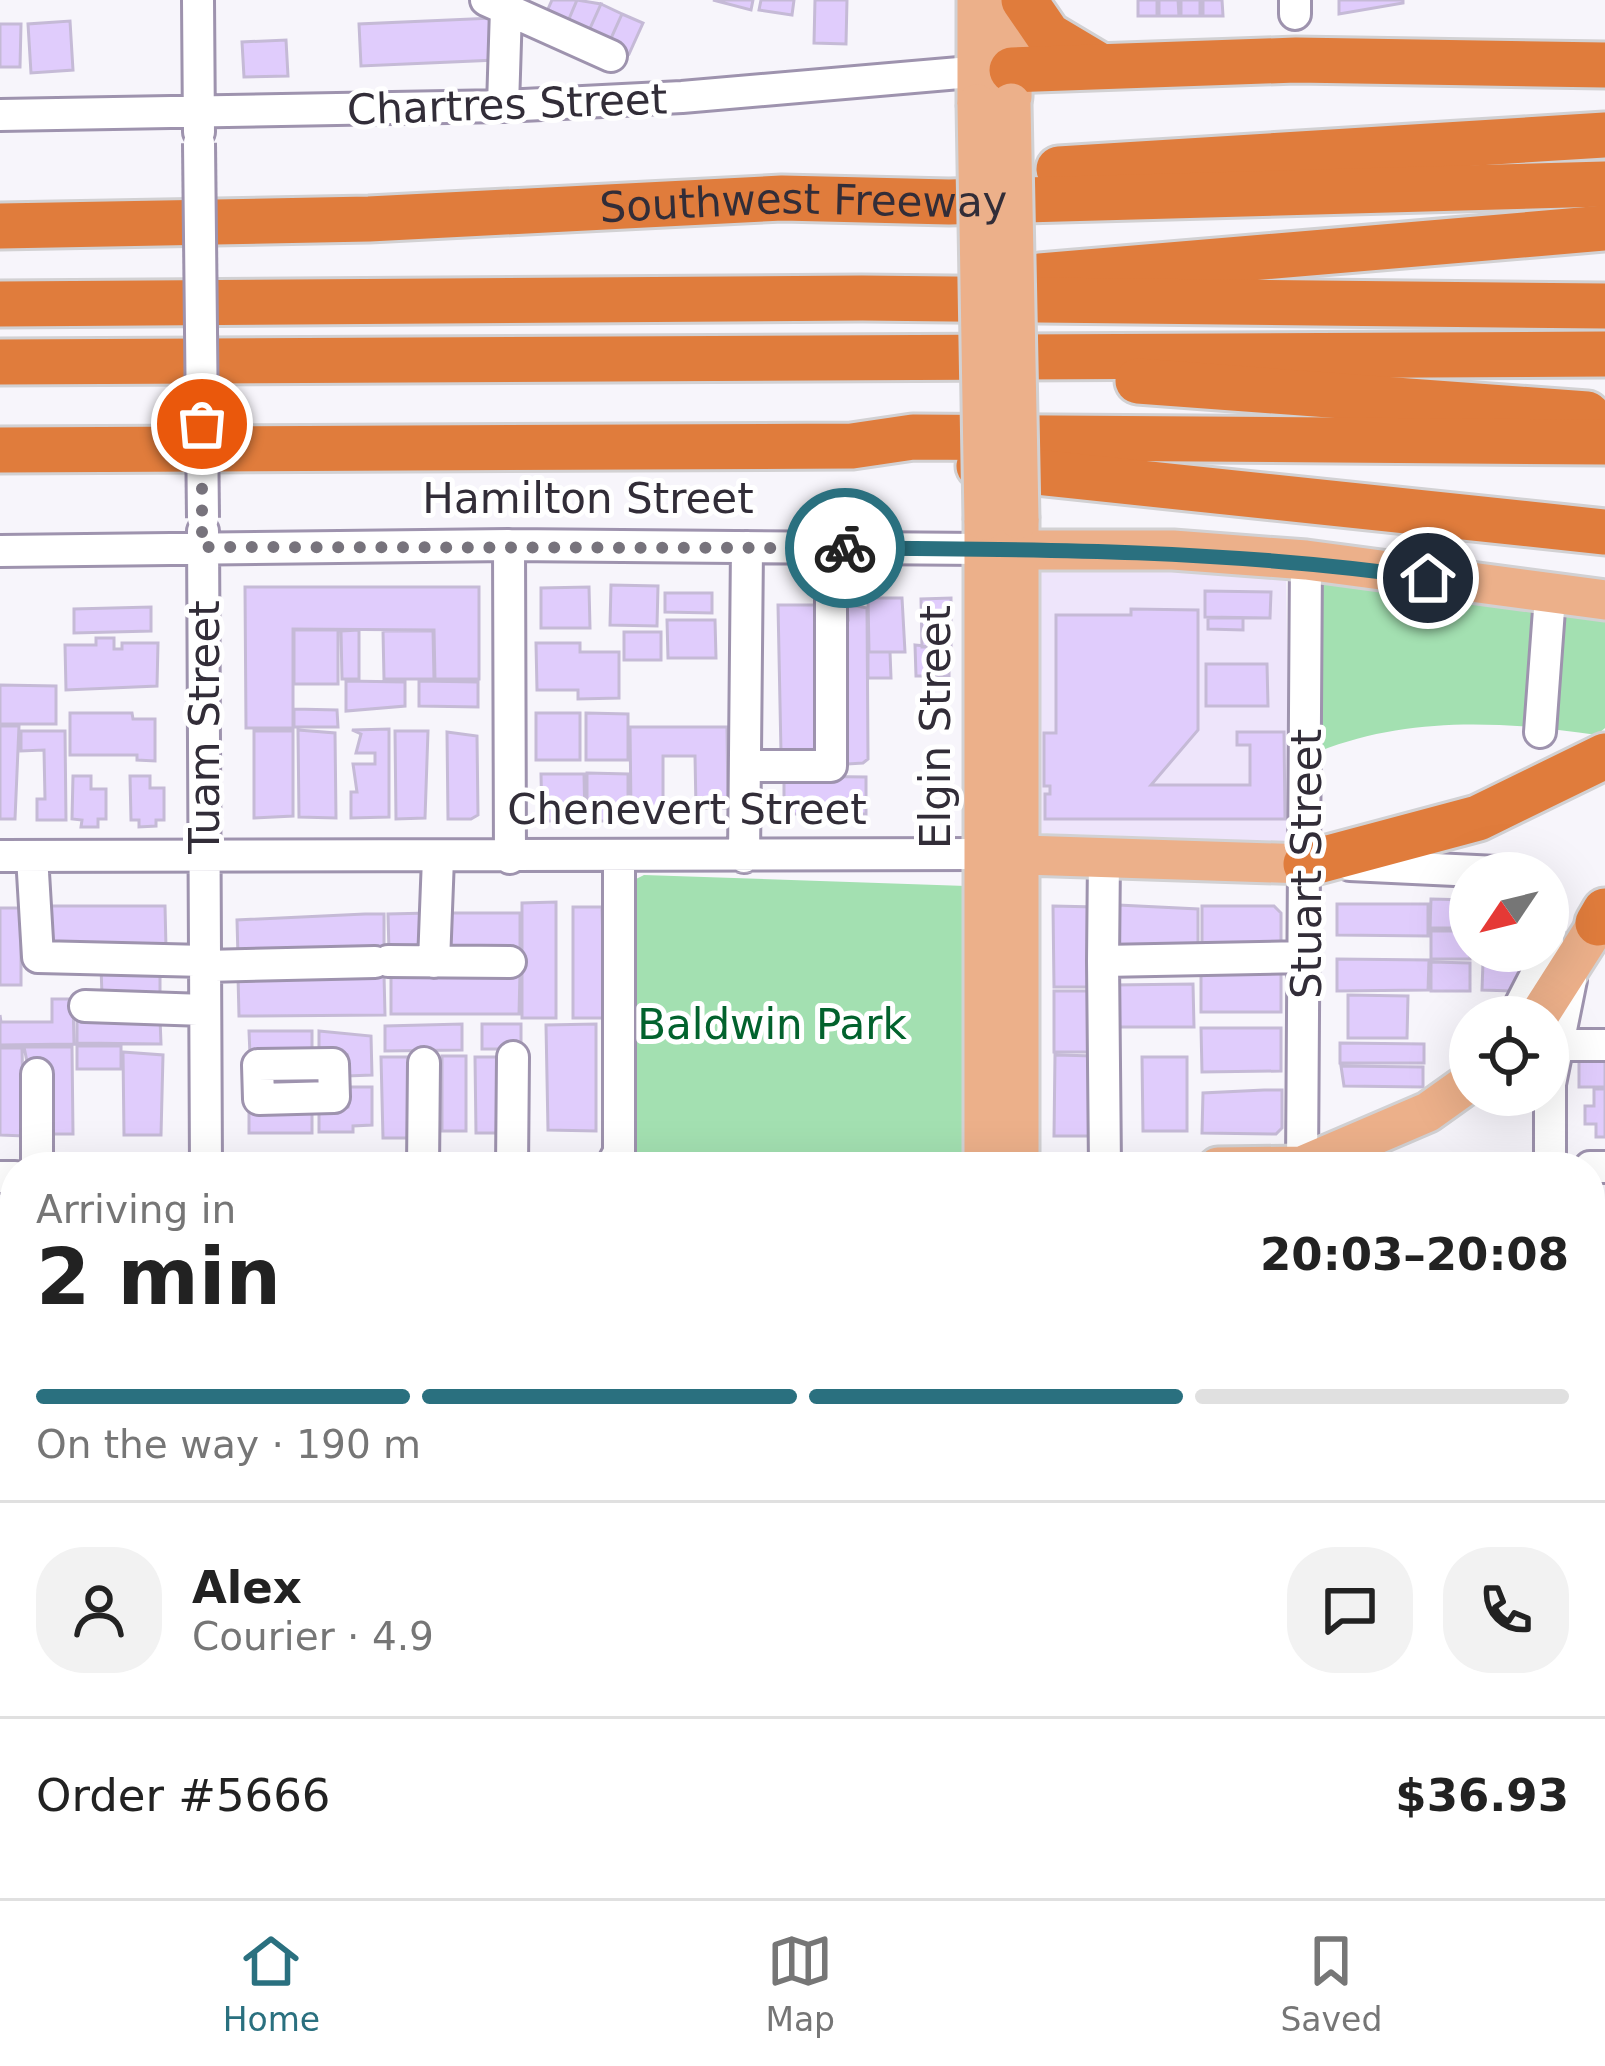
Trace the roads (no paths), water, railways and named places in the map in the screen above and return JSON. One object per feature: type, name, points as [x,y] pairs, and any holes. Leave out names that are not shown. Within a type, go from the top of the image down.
[{"type":"highway","points":[[1024,0],[1048,35],[1102,67]]},
{"type":"highway","points":[[994,87],[1102,67],[1296,60],[1605,65]]},
{"type":"highway","points":[[782,198],[934,177],[1605,135]]},
{"type":"highway","name":"Southwest Freeway","points":[[0,226],[369,219],[782,198],[949,202],[1605,184]]},
{"type":"highway","points":[[862,298],[1107,268],[1605,228]]},
{"type":"highway","points":[[0,304],[862,298],[1605,306]]},
{"type":"highway","points":[[945,354],[1108,379],[1605,416]]},
{"type":"highway","points":[[0,362],[1605,354]]},
{"type":"highway","points":[[0,450],[852,446],[913,436],[1605,442]]},
{"type":"highway","points":[[852,446],[910,460],[1605,532]]},
{"type":"highway","points":[[1306,864],[1478,818],[1605,756]]},
{"type":"main road","name":"Elgin Street","points":[[977,0],[994,87],[1001,535],[1001,855],[984,1152]]},
{"type":"main road","name":"Elgin Street","points":[[994,87],[1013,0]]},
{"type":"main road","name":"Hamilton Street","points":[[1001,535],[1306,560],[1605,600]]},
{"type":"main road","name":"Elgin Street","points":[[1001,855],[1018,1152]]},
{"type":"main road","name":"Chenevert Street","points":[[1001,855],[1306,864]]},
{"type":"main road","points":[[1569,945],[1603,916]]},
{"type":"main road","points":[[1339,1152],[1428,1112],[1449,1097]]},
{"type":"street","name":"Tuam Street","points":[[198,0],[206,1152]]},
{"type":"street","points":[[503,106],[496,4],[611,56]]},
{"type":"street","name":"Chartres Street","points":[[0,115],[199,129],[503,106],[994,87]]},
{"type":"street","name":"Hamilton Street","points":[[0,551],[202,532],[509,545],[831,548],[1001,535]]},
{"type":"street","points":[[509,545],[510,858]]},
{"type":"street","points":[[744,856],[747,547]]},
{"type":"street","points":[[745,766],[831,766],[831,548]]},
{"type":"street","name":"Stuart Street","points":[[1305,1152],[1306,560]]},
{"type":"street","points":[[1540,732],[1550,596]]},
{"type":"street","name":"Chenevert Street","points":[[0,856],[1001,855]]},
{"type":"street","points":[[32,856],[38,958],[510,962]]},
{"type":"street","points":[[619,857],[619,1152]]},
{"type":"street","points":[[1104,857],[1105,1152]]},
{"type":"street","points":[[434,962],[438,858]]},
{"type":"street","name":"Chenevert Street","points":[[1306,864],[1449,870]]},
{"type":"street","points":[[1103,961],[1306,957]]},
{"type":"street","points":[[86,1006],[205,1010]]},
{"type":"street","points":[[1569,1036],[1605,1045]]},
{"type":"street","points":[[512,1152],[513,1057]]},
{"type":"street","points":[[423,1152],[424,1063]]},
{"type":"street","points":[[37,1074],[38,1152]]},
{"type":"street","points":[[206,1082],[259,1081]]},
{"type":"street","points":[[1549,1116],[1550,1152]]},
{"type":"park label","name":"Baldwin Park","points":[[772,1024]]}]
